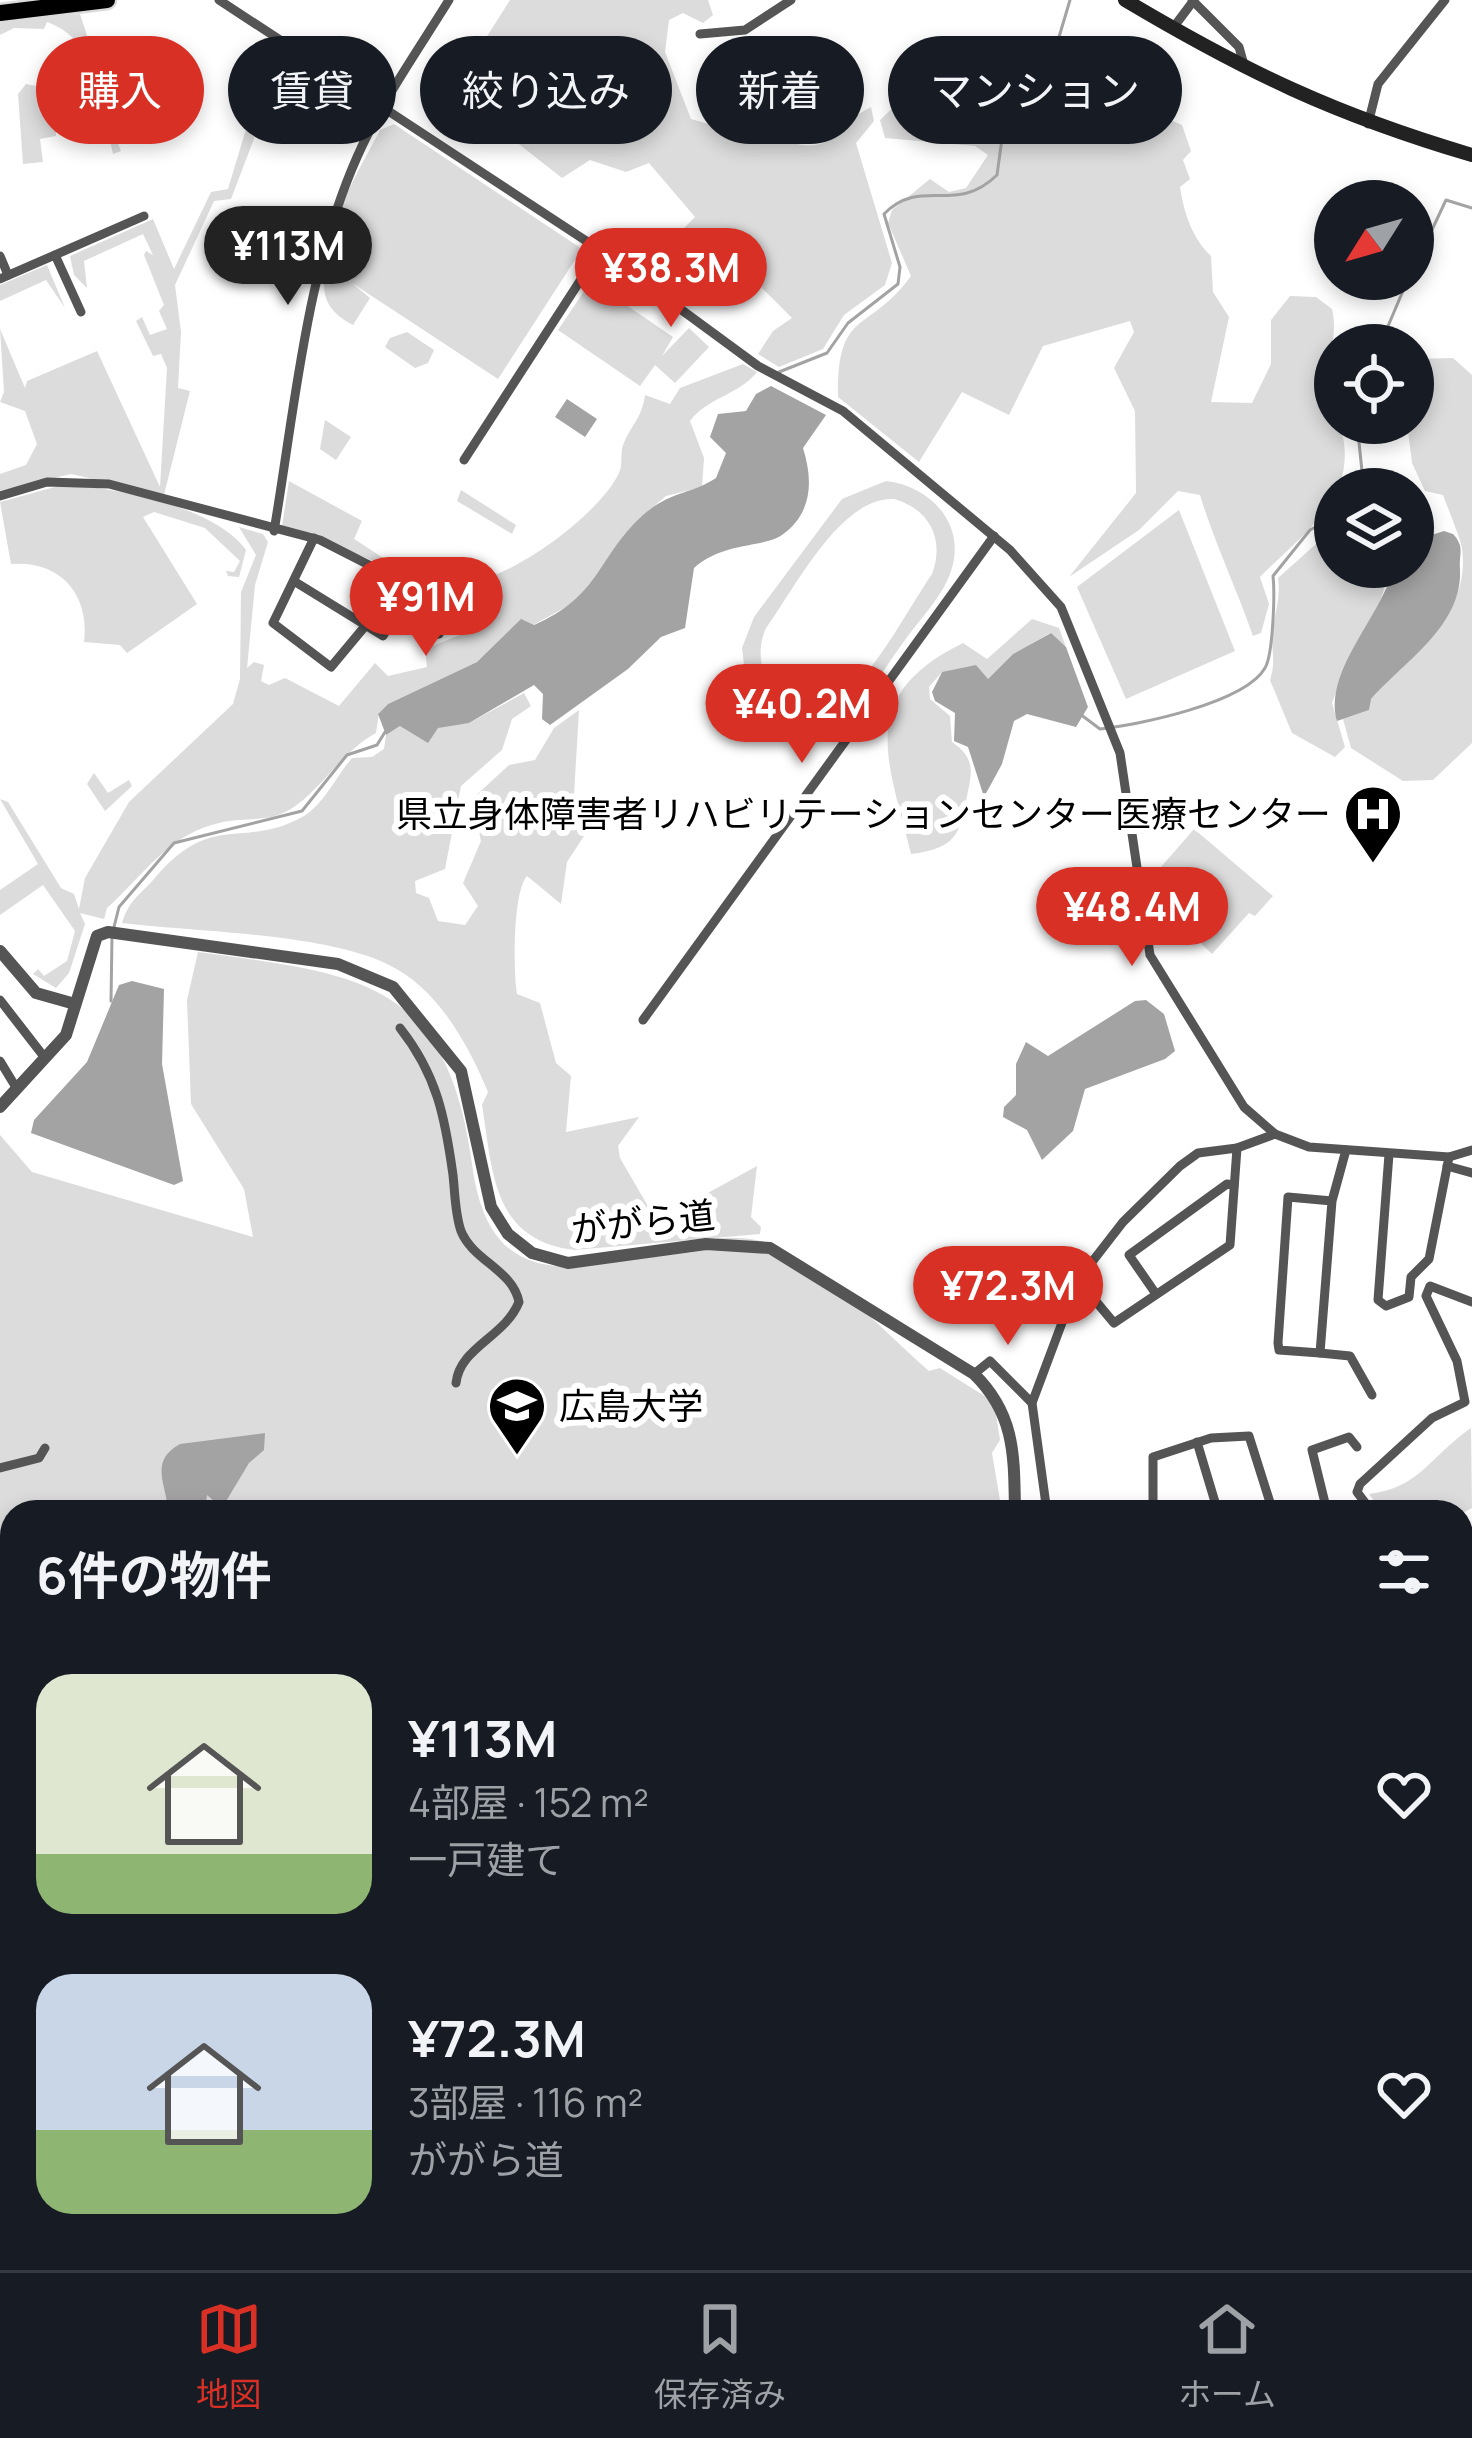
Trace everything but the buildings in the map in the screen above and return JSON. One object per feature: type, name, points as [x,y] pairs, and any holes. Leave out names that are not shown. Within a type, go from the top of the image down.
[{"type":"highway","points":[[0,13],[107,0]]},
{"type":"main road","points":[[1125,0],[1246,69],[1368,124],[1472,155]]},
{"type":"street","points":[[219,0],[272,36]]},
{"type":"street","points":[[396,87],[449,0]]},
{"type":"street","points":[[700,34],[745,30],[791,0]]},
{"type":"street","points":[[1173,28],[1194,0],[1239,47],[1246,69]]},
{"type":"street","points":[[1368,124],[1378,84],[1445,0]]},
{"type":"street","points":[[396,119],[600,250],[773,373],[860,424],[994,536],[1052,592],[1114,740],[1150,955],[1244,1107],[1275,1134],[1309,1147],[1454,1161],[1472,1173]]},
{"type":"street","points":[[274,531],[321,260],[364,144]]},
{"type":"street","points":[[0,256],[4,277],[144,216]]},
{"type":"street","points":[[464,460],[600,250]]},
{"type":"street","points":[[55,255],[81,312]]},
{"type":"street","points":[[0,496],[47,482],[92,480],[314,538],[348,550],[412,587],[382,636],[297,583]]},
{"type":"street","points":[[643,1020],[994,536]]},
{"type":"street","points":[[314,538],[297,583],[273,614],[273,623],[331,667],[366,625]]},
{"type":"street","points":[[396,615],[428,637],[439,634],[447,622]]},
{"type":"street","name":"ががら道","points":[[75,1004],[107,934],[338,964],[393,987],[421,1016],[466,1082],[491,1208],[508,1234],[532,1252],[568,1262],[706,1244],[770,1247],[974,1374],[998,1399],[1010,1426],[1014,1500]]},
{"type":"street","points":[[0,951],[36,993],[75,1004],[66,1035],[0,1106]]},
{"type":"street","points":[[0,1000],[45,1058]]},
{"type":"street","points":[[400,1028],[436,1082],[444,1106],[460,1227],[475,1251],[513,1287],[519,1303],[500,1334],[463,1362],[456,1383]]},
{"type":"street","points":[[0,1061],[17,1089]]},
{"type":"street","points":[[1045,1500],[1032,1403],[1078,1280],[1123,1222],[1180,1166],[1198,1154],[1237,1148],[1275,1134]]},
{"type":"street","points":[[1078,1280],[1114,1323],[1230,1245],[1237,1148]]},
{"type":"street","points":[[1320,1353],[1332,1202],[1346,1150]]},
{"type":"street","points":[[1389,1154],[1378,1300],[1386,1306],[1408,1297],[1411,1277],[1429,1259],[1454,1161],[1472,1150]]},
{"type":"street","points":[[1156,1294],[1129,1255],[1227,1184],[1234,1185]]},
{"type":"street","points":[[1332,1202],[1288,1197],[1279,1350],[1350,1356],[1372,1395]]},
{"type":"street","points":[[1363,1500],[1357,1492],[1360,1484],[1432,1418],[1465,1402],[1457,1361],[1426,1295],[1430,1286],[1472,1302]]},
{"type":"street","points":[[1457,1361],[1472,1355]]},
{"type":"street","points":[[974,1374],[990,1361],[1032,1403]]},
{"type":"street","points":[[1153,1500],[1153,1456],[1197,1442],[1249,1436],[1269,1500]]},
{"type":"street","points":[[1325,1500],[1312,1450],[1349,1437],[1358,1447]]},
{"type":"street","points":[[1197,1442],[1214,1500]]},
{"type":"street","points":[[0,1468],[39,1458],[45,1448]]},
{"type":"shaded area","points":[[510,0],[708,0],[713,15],[703,23],[683,13],[669,20],[667,36],[487,36]]},
{"type":"shaded area","points":[[80,14],[87,36],[70,36],[47,22],[44,29],[14,28],[0,35],[0,21]]},
{"type":"shaded area","points":[[672,70],[691,119],[696,120],[696,144],[856,144],[892,263],[885,285],[844,315],[823,349],[779,367],[758,354],[773,331],[792,318],[759,285],[682,230],[695,217],[649,163],[626,172],[590,160],[562,178],[519,144],[672,144]]},
{"type":"shaded area","points":[[26,84],[36,86],[36,144],[41,144],[43,162],[23,164],[18,94]]},
{"type":"shaded area","points":[[871,107],[874,121],[864,133],[864,111]]},
{"type":"shaded area","points":[[888,112],[888,138],[885,138],[880,120]]},
{"type":"shaded area","points":[[396,125],[582,249],[498,379],[352,283],[370,298],[353,325],[328,302],[326,267],[332,270],[333,235],[373,144],[396,144]]},
{"type":"shaded area","points":[[1182,125],[1191,151],[1183,160],[1190,179],[1180,187],[1184,206],[1194,233],[1211,256],[1213,292],[1229,317],[1211,402],[1252,403],[1271,364],[1271,320],[1290,296],[1314,297],[1332,309],[1333,324],[1314,324],[1314,444],[1344,444],[1343,468],[1314,468],[1314,524],[1260,577],[1269,604],[1261,633],[1253,636],[1200,495],[1178,491],[1139,530],[1069,577],[1136,493],[1135,411],[1114,368],[1134,332],[1130,321],[1043,346],[1009,415],[962,392],[919,462],[838,397],[839,368],[849,335],[911,276],[888,223],[892,210],[930,179],[949,192],[966,188],[988,155],[975,146],[952,144],[1182,144]]},
{"type":"shaded area","points":[[242,144],[252,144],[231,199],[214,201],[175,285],[181,332],[178,388],[190,391],[164,495],[71,474],[0,491],[0,474],[26,465],[37,444],[25,411],[0,402],[4,392],[0,329],[25,388],[27,381],[97,351],[160,487],[167,368],[161,354],[153,356],[136,321],[142,317],[150,335],[167,329],[159,311],[164,305],[144,255],[146,251],[153,255],[143,234],[84,261],[87,288],[74,275],[70,256],[153,219],[174,269],[211,192],[228,189]]},
{"type":"shaded area","points":[[47,265],[65,308],[46,280],[0,301],[0,285]]},
{"type":"shaded area","points":[[591,281],[673,337],[662,356],[689,328],[709,347],[675,383],[655,365],[640,386],[558,330]]},
{"type":"shaded area","points":[[407,332],[434,350],[428,363],[415,368],[385,347],[390,338]]},
{"type":"shaded area","points":[[1434,358],[1453,358],[1472,375],[1472,743],[1433,780],[1403,781],[1351,748],[1343,719],[1369,710],[1370,699],[1435,632],[1457,594],[1461,544],[1443,495],[1434,493],[1434,468],[1414,468],[1410,444],[1434,444]]},
{"type":"shaded area","points":[[743,364],[757,372],[690,421],[704,458],[702,487],[666,496],[640,518],[581,599],[496,645],[477,662],[388,704],[379,713],[376,733],[291,809],[271,817],[204,827],[173,845],[107,908],[104,919],[80,913],[85,924],[69,973],[56,988],[33,974],[38,969],[44,976],[67,961],[75,931],[43,885],[0,915],[0,890],[38,864],[0,799],[8,802],[61,888],[74,894],[79,909],[85,878],[129,802],[233,704],[240,679],[241,592],[256,555],[239,527],[263,534],[268,542],[255,585],[247,668],[254,662],[264,665],[261,681],[269,685],[285,678],[339,706],[375,663],[388,676],[427,667],[425,649],[462,634],[477,621],[469,610],[422,583],[282,526],[289,481],[362,521],[354,539],[397,566],[432,582],[466,584],[516,565],[590,511],[619,473],[623,445],[645,395],[670,404],[680,388]]},
{"type":"shaded area","points":[[771,386],[826,415],[803,448],[809,484],[805,506],[782,535],[717,554],[694,568],[685,628],[661,637],[628,669],[550,725],[542,719],[543,694],[534,685],[469,723],[438,728],[428,743],[400,726],[386,735],[378,714],[388,704],[477,662],[521,619],[534,625],[556,614],[586,589],[643,515],[716,478],[726,453],[710,437],[718,414],[746,411],[756,394]]},
{"type":"shaded area","points":[[567,399],[597,419],[585,437],[555,417]]},
{"type":"shaded area","points":[[325,420],[351,437],[336,460],[320,449]]},
{"type":"shaded area","points":[[886,481],[917,491],[949,523],[955,554],[937,598],[861,699],[825,722],[794,721],[755,695],[746,681],[742,648],[754,617],[842,499]],"holes":[[[894,499],[925,518],[935,538],[932,574],[858,683],[827,706],[793,706],[768,683],[762,666],[766,628],[821,547],[856,512],[874,502]]]},
{"type":"shaded area","points":[[62,485],[135,495],[212,522],[246,550],[239,577],[228,576],[226,571],[234,572],[240,561],[205,528],[154,512],[143,517],[197,604],[127,653],[120,645],[84,642],[82,609],[68,584],[44,568],[11,564],[0,502]]},
{"type":"shaded area","points":[[461,490],[516,525],[512,534],[457,501]]},
{"type":"shaded area","points":[[1179,510],[1235,651],[1126,699],[1077,587]]},
{"type":"shaded area","points":[[1434,534],[1453,534],[1460,547],[1452,607],[1430,640],[1371,699],[1369,710],[1337,721],[1338,683],[1387,588],[1434,588]]},
{"type":"shaded area","points":[[1314,546],[1314,588],[1384,588],[1377,614],[1348,661],[1332,703],[1345,747],[1335,757],[1292,733],[1270,680],[1278,578]]},
{"type":"shaded area","points":[[1032,619],[1059,628],[1066,647],[1050,633],[1013,654],[988,679],[942,672],[929,687],[930,699],[950,716],[952,742],[968,758],[971,776],[955,835],[939,847],[911,854],[889,759],[893,708],[906,685],[929,663],[963,643],[987,659]]},
{"type":"shaded area","points":[[1051,633],[1066,647],[1088,707],[1076,727],[1027,714],[1014,721],[1002,764],[984,797],[968,747],[954,741],[955,713],[935,701],[932,692],[942,672],[976,665],[988,679],[1013,654]]},
{"type":"shaded area","points":[[524,693],[531,706],[512,719],[502,750],[461,786],[445,869],[415,881],[416,893],[429,898],[438,921],[465,925],[478,906],[463,883],[481,841],[472,799],[509,765],[535,760],[554,728],[579,710],[573,812],[578,815],[594,800],[605,804],[567,862],[561,904],[527,876],[522,884],[515,932],[517,994],[540,1003],[556,1063],[571,1076],[566,1132],[639,1117],[618,1146],[620,1158],[656,1220],[666,1226],[706,1194],[757,1166],[751,1217],[761,1227],[760,1234],[574,1250],[547,1243],[527,1232],[501,1199],[482,1105],[488,1092],[471,1055],[436,1002],[405,974],[329,946],[122,923],[135,899],[175,858],[211,838],[263,831],[304,816],[352,758],[372,757],[384,749],[386,735],[400,726],[469,723]]},
{"type":"shaded area","points":[[94,773],[108,793],[129,780],[132,786],[105,811],[87,784]]},
{"type":"shaded area","points":[[1194,829],[1273,896],[1255,916],[1249,913],[1212,954],[1165,909],[1161,867]]},
{"type":"shaded area","name":"広島大学","points":[[198,952],[305,968],[386,997],[417,1021],[441,1056],[460,1103],[484,1213],[504,1244],[542,1264],[573,1266],[709,1239],[742,1238],[793,1255],[854,1302],[929,1371],[940,1368],[994,1402],[1000,1440],[992,1453],[1000,1500],[0,1500],[0,1135],[32,1172],[253,1237],[244,1189],[191,1104],[187,1000]]},
{"type":"shaded area","points":[[132,981],[164,989],[162,1064],[183,1181],[174,1185],[31,1133],[34,1120],[87,1062],[119,985]]},
{"type":"shaded area","points":[[1146,1000],[1164,1014],[1175,1051],[1085,1089],[1073,1131],[1042,1160],[1027,1130],[1003,1117],[1004,1107],[1016,1095],[1016,1064],[1026,1042],[1048,1056],[1135,1001]]},
{"type":"shaded area","points":[[1471,1428],[1472,1500],[1374,1500],[1369,1494],[1413,1478]]},
{"type":"shaded area","points":[[265,1433],[264,1450],[249,1463],[227,1500],[207,1495],[206,1500],[166,1500],[162,1466],[180,1444]]},
{"type":"waterway","points":[[779,372],[827,353],[848,323],[898,284],[900,267],[884,214],[911,198],[967,193],[997,175],[1007,102],[1059,37],[1070,0]]},
{"type":"waterway","points":[[1434,225],[1446,200],[1472,208]]},
{"type":"waterway","points":[[1389,324],[1399,300]]},
{"type":"waterway","points":[[1359,444],[1362,468]]},
{"type":"waterway","points":[[1080,714],[1100,729],[1139,723],[1214,702],[1254,681],[1270,651],[1273,576],[1314,528]]},
{"type":"waterway","points":[[114,927],[119,907],[174,843],[302,811],[347,755],[377,745],[385,732]]},
{"type":"waterway","points":[[111,1001],[112,936]]},
{"type":"place","name":"県立身体障害者リハビリテーションセンター医療センター","points":[[1373,865]]},
{"type":"place","name":"広島大学","points":[[517,1457]]}]
